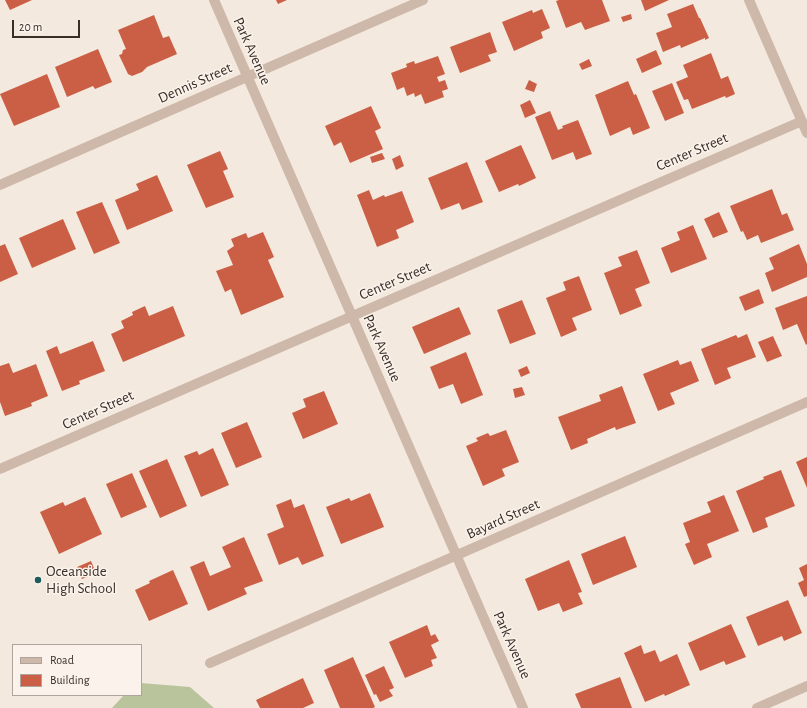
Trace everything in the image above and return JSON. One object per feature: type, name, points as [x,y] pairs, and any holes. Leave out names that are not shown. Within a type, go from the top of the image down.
[{"type":"street","name":"Park Avenue","points":[[214,0],[523,708]]},
{"type":"street","name":"Dennis Street","points":[[0,185],[424,0]]},
{"type":"street","points":[[749,0],[807,133]]},
{"type":"street","name":"Center Street","points":[[0,469],[802,121]]},
{"type":"street","name":"Bayard Street","points":[[210,663],[807,402]]},
{"type":"street","points":[[757,708],[807,686]]},
{"type":"green space","points":[[142,683],[190,687],[214,708],[112,708],[123,696],[142,696]]},
{"type":"building","points":[[5,0],[32,0],[10,10]]},
{"type":"building","points":[[276,0],[287,0],[278,4]]},
{"type":"building","points":[[602,0],[610,21],[585,30],[581,22],[566,28],[556,1]]},
{"type":"building","points":[[641,0],[669,0],[645,11]]},
{"type":"building","points":[[693,4],[709,38],[705,40],[705,38],[681,48],[680,45],[663,52],[656,33],[672,27],[667,14]]},
{"type":"building","points":[[542,9],[550,28],[541,32],[543,38],[514,51],[502,22],[532,10],[533,13]]},
{"type":"building","points":[[631,14],[632,19],[623,22],[621,17]]},
{"type":"building","points":[[154,15],[163,38],[169,36],[177,54],[147,67],[142,72],[132,76],[128,74],[119,55],[126,49],[118,30]]},
{"type":"building","points":[[490,32],[497,52],[488,55],[491,61],[460,73],[450,47]]},
{"type":"building","points":[[98,49],[112,82],[95,89],[93,86],[67,97],[55,67]]},
{"type":"building","points":[[656,50],[662,64],[642,73],[636,59]]},
{"type":"building","points":[[711,53],[721,79],[728,76],[735,94],[726,98],[725,96],[692,109],[688,99],[684,100],[676,82],[688,77],[683,65]]},
{"type":"building","points":[[438,56],[445,74],[437,77],[439,82],[445,80],[448,89],[442,91],[444,97],[425,104],[421,94],[415,97],[414,93],[407,96],[404,87],[397,90],[391,73],[407,67],[406,64],[414,61],[415,64]]},
{"type":"building","points":[[589,59],[592,66],[582,70],[579,64]]},
{"type":"building","points":[[47,74],[60,107],[14,126],[0,94]]},
{"type":"building","points":[[529,80],[537,84],[534,92],[525,89]]},
{"type":"building","points":[[628,81],[634,95],[636,94],[650,128],[633,135],[630,127],[610,136],[595,95]]},
{"type":"building","points":[[672,83],[684,113],[665,121],[652,91]]},
{"type":"building","points":[[530,100],[536,113],[525,118],[520,105]]},
{"type":"building","points":[[371,106],[381,128],[375,131],[383,149],[350,163],[341,142],[334,146],[325,126]]},
{"type":"building","points":[[550,111],[558,130],[563,128],[562,126],[578,120],[592,154],[576,160],[573,152],[552,160],[535,117]]},
{"type":"building","points":[[521,145],[536,178],[519,186],[518,184],[499,192],[485,161]]},
{"type":"building","points":[[220,151],[228,169],[223,171],[234,197],[206,208],[187,165]]},
{"type":"building","points":[[382,153],[385,159],[372,163],[370,157]]},
{"type":"building","points":[[400,155],[404,166],[396,170],[392,159]]},
{"type":"building","points":[[467,162],[483,202],[462,210],[459,203],[441,210],[428,178]]},
{"type":"building","points":[[157,175],[173,211],[127,230],[115,200],[139,190],[136,184]]},
{"type":"building","points":[[772,189],[782,215],[787,213],[794,230],[761,243],[758,235],[747,240],[743,231],[741,232],[730,206]]},
{"type":"building","points":[[369,190],[373,200],[384,195],[385,197],[402,191],[414,222],[396,230],[399,238],[377,247],[357,195]]},
{"type":"building","points":[[102,202],[120,243],[94,254],[76,212]]},
{"type":"building","points":[[719,212],[728,232],[713,238],[704,219]]},
{"type":"building","points":[[63,219],[76,249],[32,268],[19,238]]},
{"type":"building","points":[[693,225],[707,259],[671,273],[661,248],[680,240],[677,232]]},
{"type":"building","points":[[263,232],[274,257],[268,260],[284,297],[241,315],[231,289],[225,292],[216,271],[233,265],[227,251],[234,246],[231,239],[246,233],[248,238]]},
{"type":"building","points":[[5,244],[18,274],[0,282],[0,246]]},
{"type":"building","points":[[799,244],[807,264],[807,277],[772,292],[765,273],[774,269],[769,258]]},
{"type":"building","points":[[637,250],[650,283],[635,289],[642,306],[620,315],[604,273],[622,266],[618,257]]},
{"type":"building","points":[[579,276],[592,310],[572,318],[577,330],[561,337],[546,298],[566,290],[563,282]]},
{"type":"building","points":[[759,289],[764,303],[745,311],[739,297]]},
{"type":"building","points":[[807,296],[806,345],[797,324],[783,330],[775,308]]},
{"type":"building","points":[[522,300],[536,334],[510,344],[497,310]]},
{"type":"building","points":[[145,306],[149,316],[173,306],[185,336],[123,362],[111,334],[124,328],[121,321],[133,315],[132,312]]},
{"type":"building","points":[[459,307],[471,334],[424,354],[412,327]]},
{"type":"building","points":[[747,334],[756,357],[727,368],[731,378],[715,385],[701,349],[736,335],[738,338]]},
{"type":"building","points":[[773,336],[782,356],[767,362],[758,342]]},
{"type":"building","points":[[93,341],[105,371],[79,381],[80,384],[62,391],[46,351],[57,346],[60,354]]},
{"type":"building","points":[[466,352],[483,395],[461,404],[453,384],[439,389],[430,367]]},
{"type":"building","points":[[678,360],[680,365],[691,361],[699,381],[670,393],[675,404],[658,411],[643,374]]},
{"type":"building","points":[[9,363],[13,373],[36,364],[48,396],[31,403],[32,406],[5,416],[0,402],[0,366]]},
{"type":"building","points":[[527,366],[530,373],[521,377],[518,370]]},
{"type":"building","points":[[622,386],[636,423],[616,430],[615,427],[587,439],[588,443],[571,450],[558,417],[601,401],[599,395]]},
{"type":"building","points":[[522,387],[525,395],[515,398],[513,389]]},
{"type":"building","points":[[324,391],[338,424],[303,439],[292,413],[306,407],[303,399]]},
{"type":"building","points":[[247,422],[262,457],[236,468],[221,433]]},
{"type":"building","points":[[506,430],[519,462],[502,469],[505,476],[483,486],[466,446],[478,441],[476,438],[488,433],[490,436]]},
{"type":"building","points":[[213,448],[229,485],[201,497],[184,456],[197,451],[199,455]]},
{"type":"building","points":[[807,457],[807,488],[796,462]]},
{"type":"building","points":[[167,459],[187,506],[160,518],[139,471]]},
{"type":"building","points":[[781,470],[795,506],[765,518],[768,527],[753,533],[736,491],[764,479],[763,477]]},
{"type":"building","points":[[132,473],[147,507],[121,518],[106,484]]},
{"type":"building","points":[[370,493],[384,527],[341,544],[326,507],[349,498],[351,501]]},
{"type":"building","points":[[724,495],[739,531],[707,544],[712,557],[694,565],[685,544],[690,542],[683,523],[711,512],[707,502]]},
{"type":"building","points":[[85,497],[102,534],[59,554],[40,512],[63,502],[65,506]]},
{"type":"building","points":[[291,499],[294,508],[304,504],[324,556],[302,565],[298,557],[279,565],[267,534],[284,527],[276,505]]},
{"type":"building","points":[[625,536],[637,567],[593,585],[581,554]]},
{"type":"building","points":[[244,537],[263,581],[244,588],[247,594],[208,611],[190,567],[204,561],[210,576],[231,567],[222,547]]},
{"type":"building","points":[[569,560],[582,592],[578,593],[583,604],[563,612],[559,603],[538,611],[525,579]]},
{"type":"building","points":[[91,561],[96,573],[82,579],[77,567]]},
{"type":"building","points":[[807,564],[807,596],[804,597],[798,583],[804,580],[799,568]]},
{"type":"building","points":[[173,570],[188,604],[149,621],[135,590],[150,583],[149,581]]},
{"type":"building","points":[[788,600],[802,633],[784,641],[782,636],[758,646],[746,617]]},
{"type":"building","points":[[731,624],[746,657],[726,665],[724,661],[700,671],[688,643]]},
{"type":"building","points":[[427,625],[431,636],[435,634],[439,641],[431,645],[437,658],[431,660],[433,666],[405,678],[389,642]]},
{"type":"building","points":[[641,645],[644,654],[655,650],[660,662],[677,654],[690,685],[665,696],[664,694],[645,702],[624,653]]},
{"type":"building","points":[[353,657],[375,707],[373,708],[340,708],[324,670]]},
{"type":"building","points":[[384,666],[394,688],[389,690],[393,696],[380,702],[376,694],[374,695],[365,675]]},
{"type":"building","points":[[620,677],[632,708],[581,708],[575,694]]},
{"type":"building","points":[[303,678],[314,703],[303,708],[260,708],[256,700]]},
{"type":"place","name":"Oceanside High School","points":[[38,580]]}]
